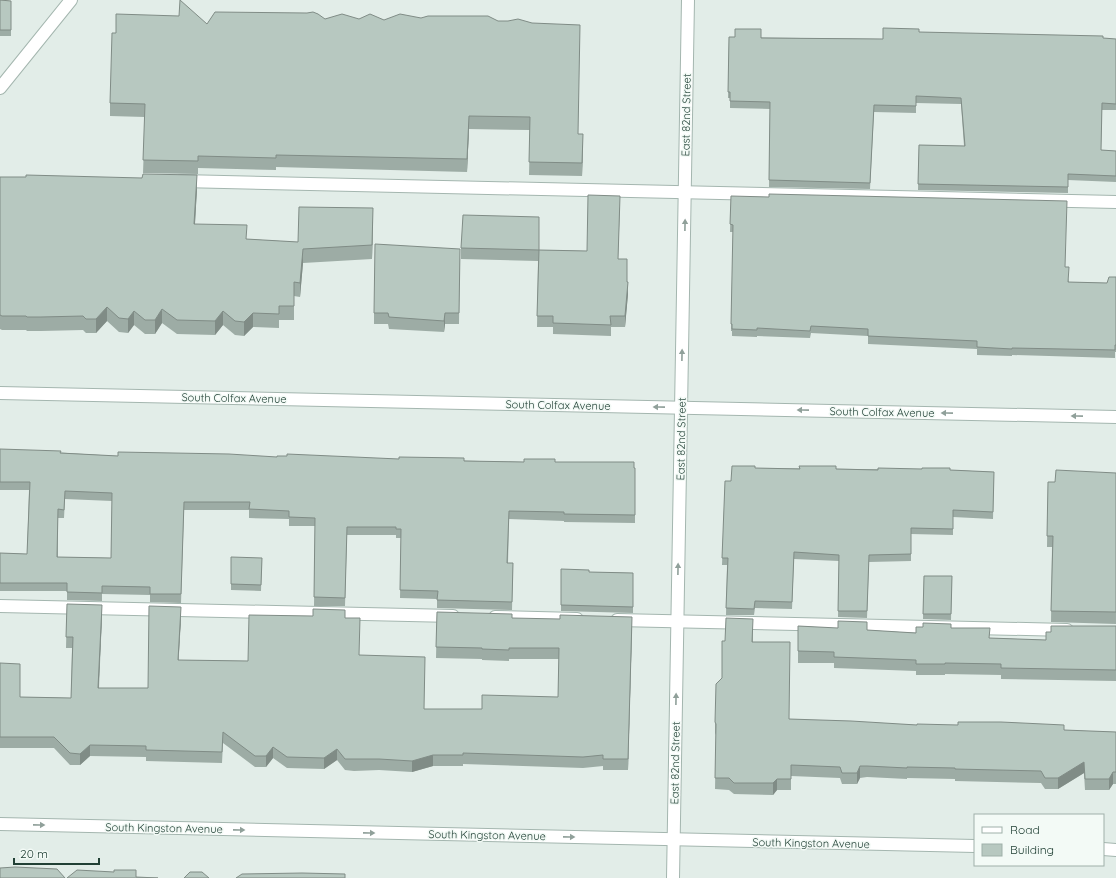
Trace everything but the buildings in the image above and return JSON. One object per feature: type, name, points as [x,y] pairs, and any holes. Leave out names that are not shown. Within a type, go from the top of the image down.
[{"type":"street","points":[[0,88],[71,0]]},
{"type":"street","name":"East 82nd Street","points":[[673,878],[688,0]]},
{"type":"street","points":[[168,181],[1116,202]]},
{"type":"street","name":"South Colfax Avenue","points":[[0,393],[1116,417]]},
{"type":"street","points":[[0,606],[463,616]]},
{"type":"street","points":[[487,617],[591,619]]},
{"type":"street","points":[[607,619],[1076,630]]},
{"type":"street","name":"South Kingston Avenue","points":[[0,824],[974,846]]},
{"type":"street","points":[[1104,849],[1116,850]]}]
